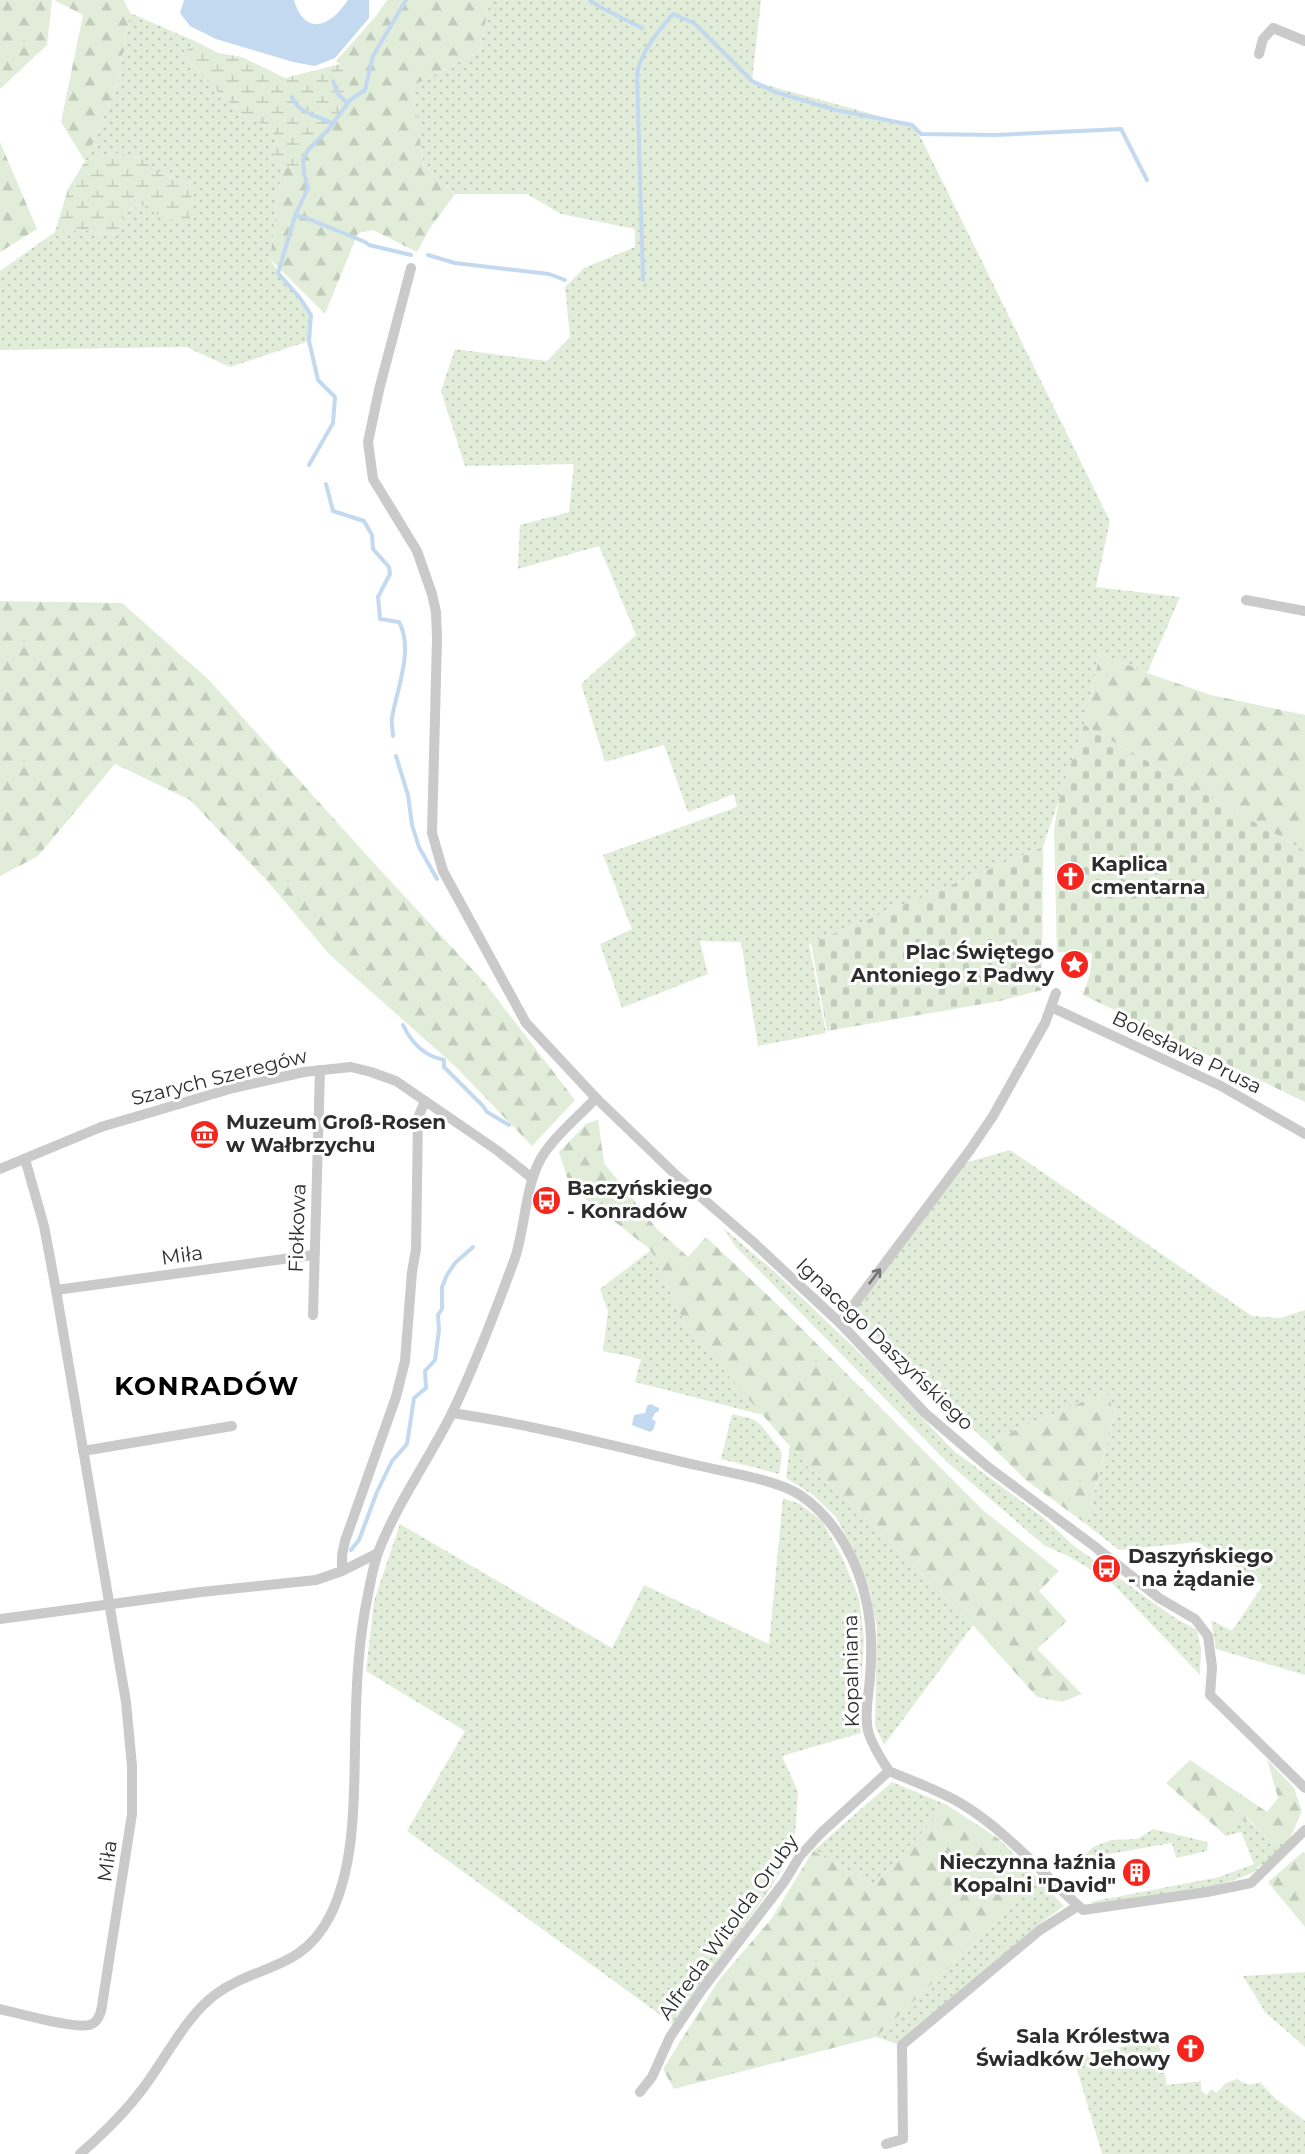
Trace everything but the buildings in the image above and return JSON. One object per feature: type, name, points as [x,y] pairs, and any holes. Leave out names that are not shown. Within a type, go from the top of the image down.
[{"type":"street","points":[[1259,54],[1263,39],[1273,28],[1305,41]]},
{"type":"street","name":"Ignacego Daszyńskiego","points":[[411,268],[368,442],[373,479],[417,551],[436,612],[432,833],[443,871],[526,1023],[596,1098],[678,1177],[753,1242],[840,1323],[925,1413],[988,1467],[1159,1598],[1195,1619],[1208,1636],[1212,1667],[1210,1695],[1305,1788]]},
{"type":"street","points":[[1246,600],[1305,611]]},
{"type":"street","points":[[840,1323],[970,1150],[1004,1098],[1045,1023],[1056,993]]},
{"type":"street","name":"Bolesława Prusa","points":[[1051,1007],[1221,1086],[1305,1134]]},
{"type":"street","name":"Szarych Szeregów","points":[[0,1169],[101,1127],[274,1078],[351,1067],[396,1081],[498,1151],[532,1178]]},
{"type":"street","name":"Fiołkowa","points":[[313,1315],[320,1070]]},
{"type":"street","points":[[80,2154],[120,2118],[193,2017],[214,1995],[243,1979],[271,1969],[297,1955],[314,1940],[329,1917],[341,1890],[354,1814],[358,1671],[365,1611],[378,1553],[394,1517],[452,1413],[485,1335],[516,1255],[532,1178],[545,1151],[596,1098]]},
{"type":"street","points":[[342,1571],[345,1541],[396,1397],[405,1361],[416,1249],[418,1118],[425,1101]]},
{"type":"street","name":"Miła","points":[[0,2010],[83,2026],[94,2022],[102,2009],[132,1814],[132,1766],[126,1702],[56,1290],[44,1226],[25,1159]]},
{"type":"street","name":"Miła","points":[[56,1290],[313,1255]]},
{"type":"street","name":"Kopalniana","points":[[452,1413],[519,1424],[755,1480],[793,1491],[819,1510],[837,1531],[866,1596],[872,1654],[867,1702],[868,1731],[878,1754],[889,1771]]},
{"type":"street","points":[[83,1450],[232,1426]]},
{"type":"street","points":[[0,1619],[201,1592],[316,1580],[342,1571],[378,1553]]},
{"type":"street","points":[[889,1771],[958,1802],[976,1814],[1006,1838],[1083,1910],[1207,1892],[1251,1882],[1305,1830]]},
{"type":"street","name":"Alfreda Witolda Oruby","points":[[640,2092],[652,2077],[670,2037],[701,1991],[784,1882],[800,1856],[821,1833],[889,1771]]},
{"type":"street","points":[[886,2144],[903,2139],[902,2045],[1040,1930],[1078,1906]]},
{"type":"green space","points":[[0,0],[52,0],[47,45],[0,89]]},
{"type":"green space","points":[[54,0],[124,0],[130,13],[117,85],[85,161],[61,122],[83,15]]},
{"type":"green space","points":[[387,0],[490,0],[479,52],[412,86],[424,167],[455,194],[430,228],[417,252],[373,230],[358,233],[325,314],[270,259],[282,166],[303,167],[308,150],[339,115],[351,90],[340,64],[336,61],[376,16]]},
{"type":"green space","points":[[490,0],[761,0],[752,81],[912,125],[922,140],[1110,521],[1096,587],[1180,597],[1147,673],[1100,653],[1084,725],[1043,847],[809,944],[826,1033],[758,1046],[741,942],[700,941],[708,974],[622,1008],[600,944],[632,929],[603,855],[737,807],[734,794],[688,812],[664,745],[605,762],[581,684],[636,635],[599,546],[518,569],[520,525],[569,512],[574,464],[465,466],[441,391],[455,349],[547,361],[570,337],[565,287],[584,268],[635,247],[635,229],[561,214],[527,194],[455,194],[424,167],[412,86],[479,52]]},
{"type":"green space","points":[[130,13],[197,42],[182,54],[248,120],[271,126],[276,141],[268,160],[282,166],[270,259],[302,299],[310,313],[309,341],[230,367],[186,347],[0,350],[0,271],[55,232],[80,230],[117,235],[126,212],[141,204],[165,219],[192,184],[161,173],[139,157],[113,153],[85,161],[117,85]]},
{"type":"green space","points":[[197,42],[218,53],[242,57],[285,78],[340,64],[351,90],[336,119],[308,150],[303,167],[282,166],[268,160],[276,141],[271,126],[248,120],[182,54]]},
{"type":"green space","points":[[0,142],[37,229],[0,252]]},
{"type":"green space","points":[[113,153],[139,157],[161,173],[192,184],[190,220],[165,219],[140,204],[126,212],[118,235],[80,230],[55,232],[68,189],[85,161]]},
{"type":"green space","points":[[0,601],[122,603],[208,679],[485,983],[575,1100],[532,1146],[455,1066],[330,955],[269,883],[190,800],[115,764],[38,856],[0,876]]},
{"type":"green space","points":[[1100,653],[1147,673],[1211,695],[1305,715],[1305,851],[1084,725]]},
{"type":"green space","points":[[1084,725],[1305,851],[1305,1102],[1083,995],[1090,974],[1092,953],[1057,952],[1054,829],[1059,799]]},
{"type":"green space","points":[[1043,847],[1042,990],[1000,1001],[827,1031],[811,943]]},
{"type":"green space","points":[[598,1120],[604,1163],[657,1229],[688,1257],[706,1237],[778,1305],[983,1510],[1059,1571],[1039,1591],[1067,1621],[1037,1649],[1082,1694],[1062,1702],[1037,1697],[973,1625],[848,1500],[806,1465],[687,1328],[651,1250],[570,1187],[559,1152],[587,1123]]},
{"type":"green space","points":[[1010,1150],[1252,1316],[1281,1318],[1305,1310],[1305,1675],[1216,1649],[1211,1620],[1232,1631],[1263,1585],[1198,1542],[1119,1550],[1086,1524],[1115,1414],[1106,1392],[987,1442],[851,1315],[965,1163]]},
{"type":"green space","points":[[722,1227],[775,1272],[870,1363],[954,1451],[1044,1518],[1074,1546],[1175,1618],[1197,1630],[1201,1648],[1200,1675],[1109,1580],[1068,1556],[1045,1546],[947,1462],[736,1247]]},
{"type":"green space","points":[[651,1250],[687,1328],[763,1415],[635,1382],[641,1359],[603,1351],[608,1311],[600,1289]]},
{"type":"green space","points":[[1106,1392],[1115,1413],[1086,1524],[1027,1481],[987,1442]]},
{"type":"green space","points":[[732,1414],[753,1419],[761,1425],[780,1449],[782,1454],[779,1474],[721,1459]]},
{"type":"green space","points":[[790,1446],[806,1465],[848,1500],[973,1625],[884,1745],[875,1726],[877,1628],[870,1591],[856,1555],[836,1517],[813,1495],[786,1478]]},
{"type":"green space","points":[[783,1498],[800,1504],[822,1521],[842,1557],[859,1598],[864,1639],[859,1714],[861,1733],[782,1756],[798,1792],[794,1851],[766,1895],[673,2024],[407,1831],[465,1731],[366,1671],[374,1601],[400,1524],[612,1648],[644,1585],[769,1644]]},
{"type":"green space","points":[[1267,1759],[1294,1788],[1302,1811],[1287,1845],[1268,1839],[1247,1817],[1226,1836],[1166,1783],[1190,1760],[1267,1812],[1278,1798]]},
{"type":"green space","points":[[892,1782],[947,1805],[874,1885],[813,1851]]},
{"type":"green space","points":[[947,1805],[999,1839],[1001,1876],[1016,1903],[876,2037],[674,2089],[663,2069],[719,1980],[772,1918],[813,1851],[874,1885]]},
{"type":"green space","points":[[1246,1817],[1268,1839],[1287,1845],[1256,1868],[1258,1870],[1240,1878],[1200,1889],[1096,1904],[1090,1902],[1219,1877],[1254,1864],[1241,1832],[1226,1836]]},
{"type":"green space","points":[[1153,1829],[1208,1842],[1207,1851],[1176,1858],[1172,1843],[1080,1859],[1093,1847],[1111,1840],[1137,1839]]},
{"type":"green space","points":[[999,1839],[1064,1906],[897,2044],[876,2037],[1016,1903],[1001,1876]]},
{"type":"green space","points":[[1303,1852],[1305,1853],[1305,1927],[1268,1882]]},
{"type":"green space","points":[[1305,1972],[1305,2047],[1265,2012],[1243,1976]]},
{"type":"green space","points":[[1158,2040],[1167,2085],[1201,2081],[1201,2091],[1207,2095],[1211,2089],[1216,2093],[1226,2083],[1237,2079],[1248,2084],[1260,2082],[1275,2098],[1305,2121],[1305,2154],[1102,2154],[1073,2056]]},
{"type":"water","points":[[184,0],[294,0],[305,20],[311,24],[319,24],[334,16],[348,0],[369,0],[369,18],[335,58],[315,66],[293,62],[216,39],[190,26],[180,13]]},
{"type":"water","points":[[650,1404],[659,1408],[659,1411],[652,1419],[656,1422],[650,1432],[632,1425],[634,1415],[645,1413]]},
{"type":"waterway","points":[[309,465],[333,423],[335,397],[318,380],[309,341],[311,315],[300,298],[278,273],[295,216],[308,188],[303,159],[350,100],[365,90],[373,56],[406,0]]},
{"type":"waterway","points":[[590,0],[642,28]]},
{"type":"waterway","points":[[643,280],[637,73],[651,41],[673,14],[694,23],[752,81],[775,92],[836,110],[912,125],[921,134],[995,135],[1121,129],[1147,180]]},
{"type":"waterway","points":[[333,81],[338,94],[347,103]]},
{"type":"waterway","points":[[292,97],[299,108],[333,124]]},
{"type":"waterway","points":[[295,216],[304,217],[369,245],[411,255]]},
{"type":"waterway","points":[[428,255],[455,263],[549,274],[565,280]]},
{"type":"waterway","points":[[326,484],[333,511],[364,521],[372,535],[373,549],[389,567],[390,574],[378,597],[380,619],[399,622],[405,644],[403,669],[392,717],[393,736]]},
{"type":"waterway","points":[[396,756],[408,795],[412,825],[419,847],[437,879]]},
{"type":"waterway","points":[[403,1025],[410,1037],[424,1052],[444,1060],[444,1067],[487,1112],[509,1125]]},
{"type":"waterway","points":[[351,1550],[359,1540],[377,1492],[392,1461],[407,1444],[414,1398],[426,1388],[425,1371],[435,1360],[439,1330],[438,1315],[442,1309],[442,1287],[455,1263],[473,1247]]},
{"type":"place","name":"Kaplica cmentarna","points":[[1070,876]]},
{"type":"place","name":"Plac Świętego Antoniego z Padwy","points":[[1075,964]]},
{"type":"place","name":"Muzeum Groß-Rosen w Wałbrzychu","points":[[205,1134]]},
{"type":"place","name":"Baczyńskiego - Konradów","points":[[546,1200]]},
{"type":"place","name":"Daszyńskiego - na żądanie","points":[[1107,1568]]},
{"type":"place","name":"Nieczynna łaźnia Kopalni \"David\"","points":[[1137,1873]]},
{"type":"place","name":"Sala Królestwa Świadków Jehowy","points":[[1191,2048]]},
{"type":"district","name":"KONRADÓW","points":[[207,1386]]}]
